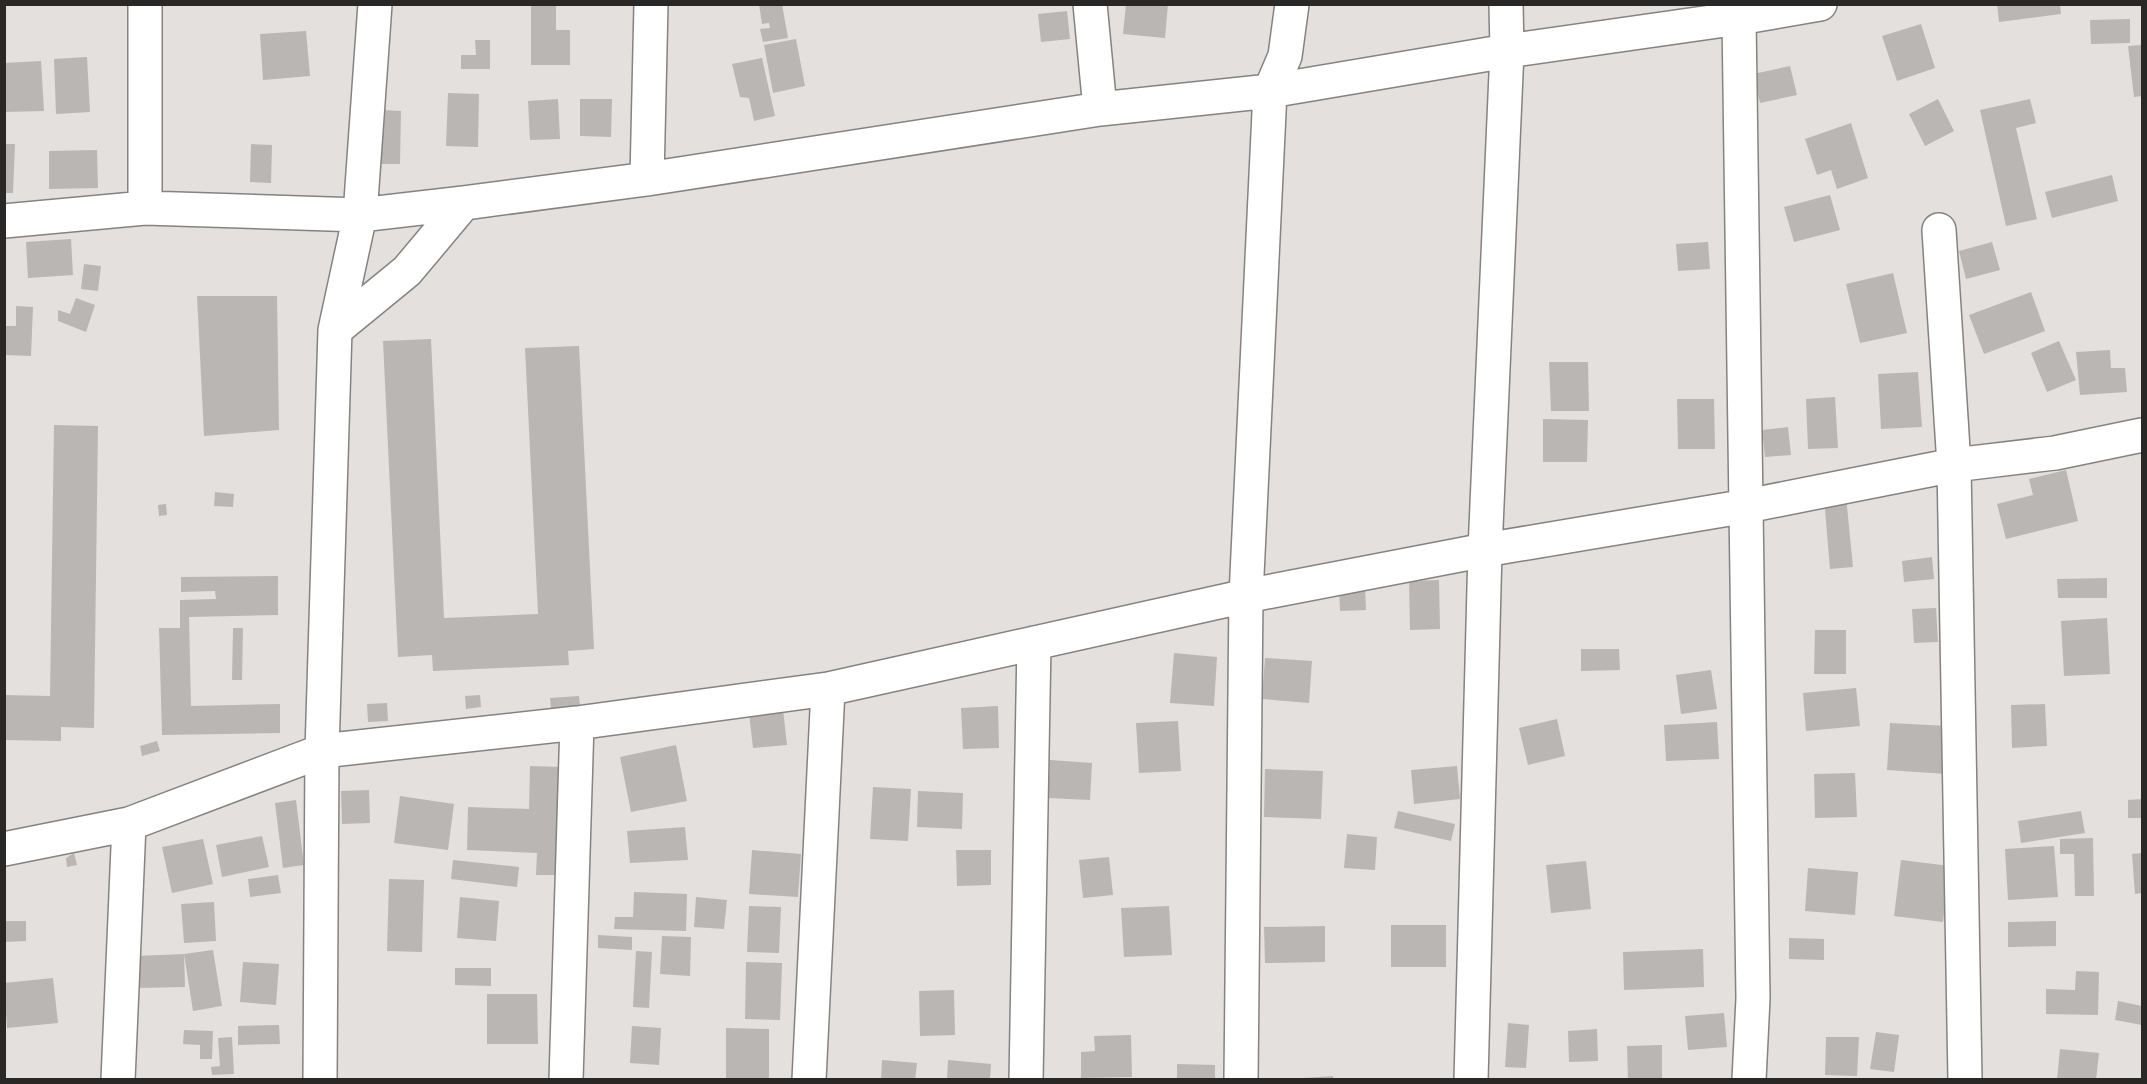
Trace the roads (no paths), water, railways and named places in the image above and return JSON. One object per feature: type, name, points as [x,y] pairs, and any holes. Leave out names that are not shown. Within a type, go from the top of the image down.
[{"type":"street","points":[[145,4],[145,208]]},
{"type":"street","points":[[320,1080],[322,751],[335,330],[360,215],[375,4]]},
{"type":"street","points":[[647,179],[651,4]]},
{"type":"street","points":[[1090,4],[1100,109]]},
{"type":"street","points":[[1241,1080],[1246,596],[1270,91],[1285,56],[1292,4]]},
{"type":"street","points":[[1471,1080],[1485,550],[1507,51],[1506,4]]},
{"type":"street","points":[[4,221],[145,208],[360,215],[464,203],[647,179],[1100,109],[1270,91],[1738,11],[1820,4]]},
{"type":"street","points":[[1738,11],[1753,998],[1749,1080]]},
{"type":"street","points":[[335,330],[407,271],[464,203]]},
{"type":"street","points":[[1939,230],[1954,465],[1965,1080]]},
{"type":"street","points":[[4,849],[129,824],[322,751],[577,723],[828,689],[1246,596],[1485,550],[1747,506],[1954,465],[2055,453],[2142,435]]},
{"type":"street","points":[[1026,1080],[1034,643]]},
{"type":"street","points":[[809,1080],[828,689]]},
{"type":"street","points":[[566,1080],[577,723]]},
{"type":"street","points":[[118,1080],[129,824]]}]
